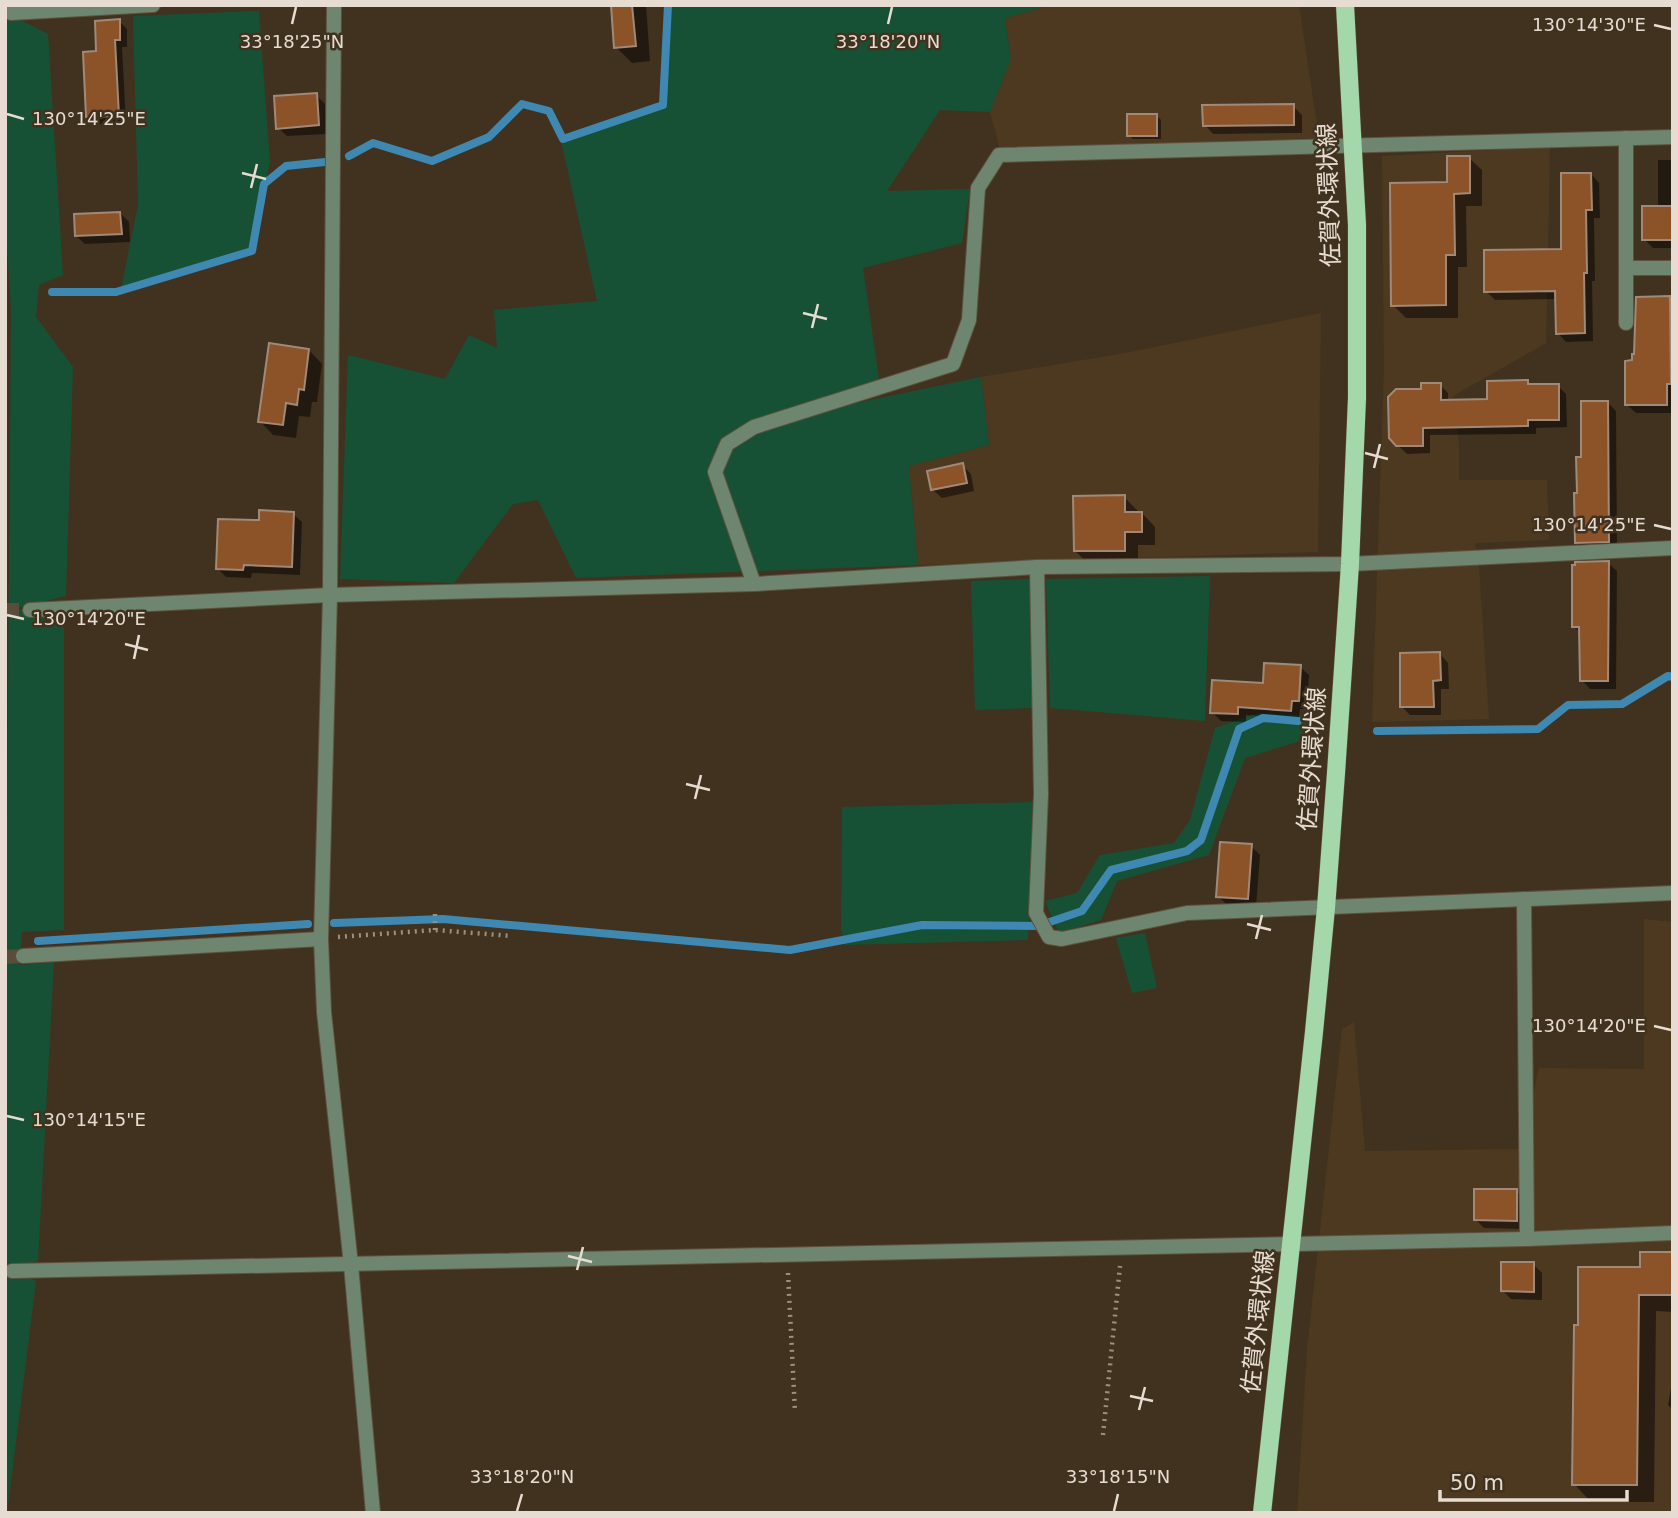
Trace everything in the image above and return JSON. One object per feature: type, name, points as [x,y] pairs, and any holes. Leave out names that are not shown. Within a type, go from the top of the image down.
[{"type":"main road","name":"佐賀外環状線","points":[[1262,1513],[1314,1032],[1350,564],[1357,398],[1357,225],[1345,5]]},
{"type":"street","points":[[11,13],[57,8],[153,5]]},
{"type":"street","points":[[334,5],[330,595],[321,939],[324,1012],[351,1265],[373,1513]]},
{"type":"street","points":[[754,584],[715,472],[727,444],[754,427],[953,364],[969,320],[978,188],[999,155],[1673,137]]},
{"type":"street","points":[[1626,138],[1626,323]]},
{"type":"street","points":[[1626,268],[1673,268]]},
{"type":"street","points":[[30,610],[330,595],[754,584],[1037,567],[1350,564],[1673,548]]},
{"type":"street","points":[[1037,567],[1041,794],[1036,913],[1049,937],[1062,939],[1187,913],[1673,893]]},
{"type":"street","points":[[1524,899],[1527,1239]]},
{"type":"street","points":[[23,956],[321,939]]},
{"type":"street","points":[[12,1272],[1527,1239],[1673,1233]]},
{"type":"path","points":[[435,911],[435,930]]},
{"type":"path","points":[[321,939],[435,930],[512,936]]},
{"type":"path","points":[[1103,1435],[1122,1247]]},
{"type":"path","points":[[787,1255],[795,1412]]},
{"type":"shaded area","points":[[1052,5],[1299,5],[1319,138],[1000,149],[990,112],[1011,59],[1005,18]]},
{"type":"shaded area","points":[[1550,147],[1546,343],[1453,396],[1459,446],[1459,480],[1547,480],[1549,540],[1475,543],[1479,566],[1489,719],[1372,722],[1384,370],[1382,156]]},
{"type":"shaded area","points":[[1321,313],[1318,552],[918,565],[909,466],[989,445],[981,377],[1131,352]]},
{"type":"shaded area","points":[[1644,919],[1673,922],[1673,1513],[1297,1513],[1307,1350],[1342,1029],[1354,1022],[1365,1151],[1521,1149],[1539,1068],[1644,1069]]},
{"type":"green space","points":[[671,5],[1052,5],[1005,18],[1011,59],[990,112],[940,110],[887,191],[970,189],[962,243],[863,268],[879,380],[740,427],[981,377],[989,445],[909,466],[918,565],[576,578],[538,500],[513,504],[454,583],[340,579],[348,355],[445,379],[469,335],[497,348],[494,310],[597,301],[560,136],[664,106]]},
{"type":"green space","points":[[259,11],[270,163],[248,251],[121,289],[138,205],[133,16]]},
{"type":"green space","points":[[5,12],[48,34],[63,275],[39,285],[36,317],[73,367],[66,596],[18,608],[64,619],[64,930],[22,932],[20,965],[54,962],[38,1261],[6,1269],[36,1281],[7,1513],[5,1513],[5,868],[11,310],[5,215]]},
{"type":"green space","points":[[1210,576],[1205,721],[1050,708],[1046,579]]},
{"type":"green space","points":[[1034,579],[1034,708],[975,710],[971,581]]},
{"type":"green space","points":[[1258,713],[1310,716],[1307,739],[1245,758],[1209,855],[1117,881],[1101,920],[1059,933],[1045,901],[1077,893],[1100,855],[1174,843],[1190,820],[1215,728]]},
{"type":"green space","points":[[1033,802],[1028,940],[845,945],[841,930],[842,807]]},
{"type":"green space","points":[[1145,933],[1157,988],[1132,993],[1116,938]]},
{"type":"building","points":[[611,5],[632,5],[636,46],[614,48]]},
{"type":"building","points":[[120,19],[120,40],[115,40],[119,116],[86,117],[83,52],[96,51],[95,21]]},
{"type":"building","points":[[317,93],[319,125],[276,129],[274,96]]},
{"type":"building","points":[[1294,104],[1294,125],[1203,126],[1202,105]]},
{"type":"building","points":[[1127,114],[1157,114],[1157,136],[1127,136]]},
{"type":"building","points":[[1447,156],[1470,156],[1470,193],[1454,194],[1455,255],[1446,255],[1446,305],[1391,306],[1390,183],[1447,182]]},
{"type":"building","points":[[1561,173],[1591,173],[1592,210],[1586,210],[1585,333],[1556,334],[1555,291],[1484,292],[1484,250],[1561,249]]},
{"type":"building","points":[[1642,206],[1673,206],[1673,240],[1642,240]]},
{"type":"building","points":[[120,212],[122,234],[75,236],[74,214]]},
{"type":"building","points":[[1670,296],[1671,384],[1667,384],[1667,405],[1625,405],[1625,361],[1632,360],[1634,354],[1636,297]]},
{"type":"building","points":[[269,343],[309,349],[304,390],[299,389],[297,405],[286,403],[283,425],[258,422]]},
{"type":"building","points":[[1528,380],[1528,384],[1559,384],[1559,420],[1528,420],[1528,426],[1423,428],[1423,446],[1396,446],[1389,438],[1388,397],[1396,389],[1421,389],[1421,383],[1441,383],[1441,400],[1487,399],[1487,381]]},
{"type":"building","points":[[1581,401],[1608,401],[1609,542],[1575,543],[1574,493],[1577,493],[1576,457],[1581,457]]},
{"type":"building","points":[[963,463],[967,483],[931,490],[927,471]]},
{"type":"building","points":[[1125,495],[1125,512],[1142,512],[1142,532],[1125,532],[1125,551],[1074,551],[1073,496]]},
{"type":"building","points":[[259,510],[294,512],[292,567],[244,565],[243,570],[216,569],[218,519],[259,520]]},
{"type":"building","points":[[1609,561],[1608,681],[1580,681],[1579,627],[1572,627],[1572,565],[1575,565],[1575,562]]},
{"type":"building","points":[[1440,652],[1441,680],[1433,681],[1434,707],[1400,707],[1400,653]]},
{"type":"building","points":[[1264,663],[1301,665],[1299,701],[1292,701],[1291,711],[1238,707],[1238,714],[1210,713],[1212,680],[1263,683]]},
{"type":"building","points":[[1220,842],[1252,844],[1248,899],[1216,897]]},
{"type":"building","points":[[1474,1189],[1517,1189],[1517,1221],[1474,1220]]},
{"type":"building","points":[[1640,1252],[1673,1252],[1673,1295],[1639,1295],[1637,1485],[1572,1485],[1574,1325],[1578,1325],[1578,1267],[1640,1267]]},
{"type":"building","points":[[1501,1262],[1534,1262],[1534,1292],[1501,1291]]},
{"type":"waterway","points":[[349,156],[373,143],[432,161],[489,137],[522,104],[549,111],[563,139],[663,105],[668,5]]},
{"type":"waterway","points":[[52,292],[116,292],[252,251],[264,184],[286,166],[325,162]]},
{"type":"waterway","points":[[1377,731],[1538,729],[1568,705],[1622,704],[1668,676],[1673,677]]},
{"type":"waterway","points":[[334,923],[443,919],[790,950],[922,925],[1038,926],[1082,911],[1111,870],[1187,851],[1201,840],[1239,729],[1263,718],[1298,721]]},
{"type":"waterway","points":[[38,941],[308,924]]},
{"type":"tunnel","points":[[5,610],[30,610]]},
{"type":"tunnel","points":[[5,957],[23,956]]}]
